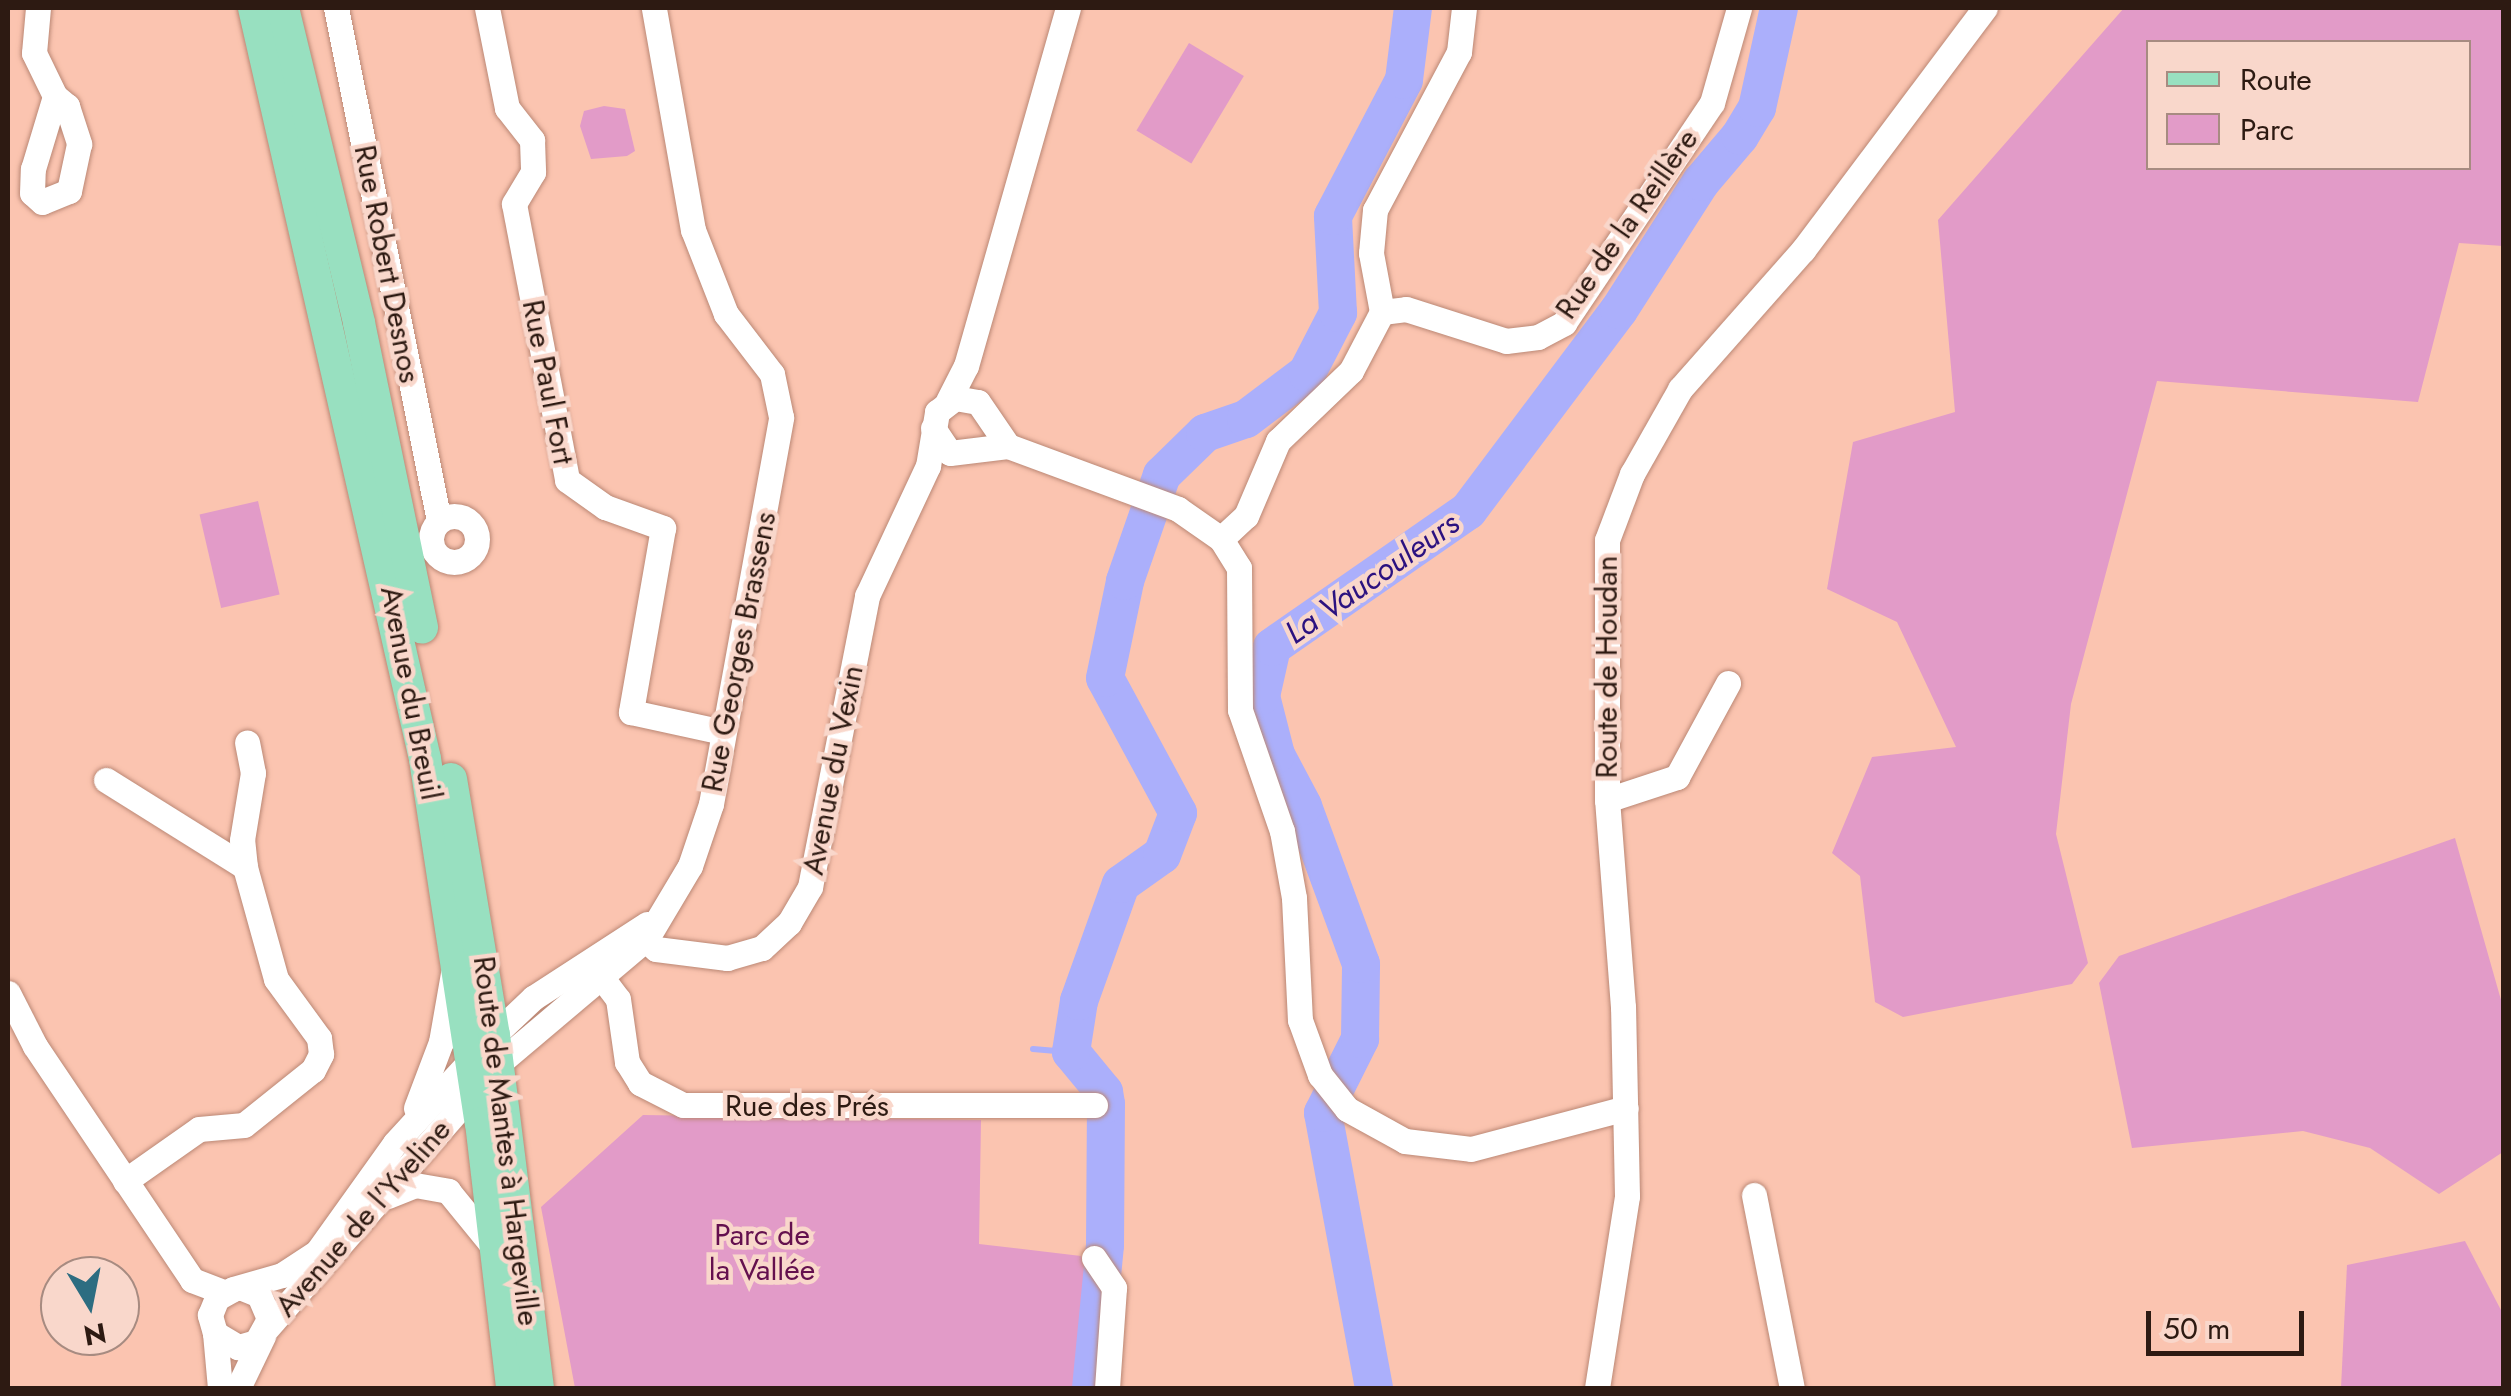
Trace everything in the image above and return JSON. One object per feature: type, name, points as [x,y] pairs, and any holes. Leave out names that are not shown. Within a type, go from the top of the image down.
[{"type":"main road","name":"Avenue du Breuil","points":[[283,8],[388,454],[472,893]]},
{"type":"main road","name":"Avenue du Breuil","points":[[256,17],[388,577],[457,954],[485,1061],[496,1250],[512,1388]]},
{"type":"main road","name":"Route de Mantes à Hargeville","points":[[472,893],[487,986],[485,1061],[538,1388]]},
{"type":"street","points":[[38,8],[34,53],[55,96]]},
{"type":"street","points":[[238,8],[256,17]]},
{"type":"street","name":"Rue Robert Desnos","points":[[336,8],[439,521]]},
{"type":"street","name":"Rue Paul Fort","points":[[487,8],[507,108],[532,140],[533,172],[514,204],[567,480],[577,492],[662,528],[631,712],[723,732]]},
{"type":"street","name":"Rue Georges Brassens","points":[[645,931],[690,866],[711,804],[779,448],[772,374],[707,278],[689,218],[654,8]]},
{"type":"street","points":[[953,454],[938,443],[933,428],[966,366],[1068,8]]},
{"type":"street","points":[[1221,538],[1246,516],[1278,441],[1351,371],[1382,312],[1371,253],[1375,210],[1459,52],[1464,8]]},
{"type":"street","name":"Rue de la Reillère","points":[[1382,312],[1406,309],[1506,340],[1538,337],[1564,323],[1712,104],[1739,8]]},
{"type":"street","name":"Route de Houdan","points":[[1597,1388],[1627,1196],[1626,1108],[1607,800],[1607,540],[1632,474],[1680,390],[1804,250],[1985,8]]},
{"type":"street","points":[[966,366],[985,412],[1008,446]]},
{"type":"street","points":[[948,401],[985,412]]},
{"type":"street","points":[[980,450],[985,412]]},
{"type":"street","name":"Avenue du Vexin","points":[[645,931],[727,958],[762,948],[789,924],[810,887],[867,596],[928,466],[933,428]]},
{"type":"street","points":[[928,466],[953,454],[1008,446],[1178,508],[1221,538],[1238,568],[1240,710],[1282,831],[1294,898],[1300,1020],[1320,1075],[1348,1110],[1404,1140],[1471,1149],[1626,1108]]},
{"type":"street","points":[[1607,800],[1678,777],[1728,683]]},
{"type":"street","points":[[125,1181],[199,1129],[244,1124],[313,1070],[321,1054],[319,1038],[276,979],[246,867],[242,840],[253,773],[247,742]]},
{"type":"street","points":[[106,780],[246,867]]},
{"type":"street","points":[[485,1061],[645,931]]},
{"type":"street","points":[[403,1134],[441,1042],[457,954]]},
{"type":"street","points":[[485,1061],[533,998],[595,969]]},
{"type":"street","name":"Rue des Prés","points":[[595,969],[618,999],[628,1062],[640,1083],[682,1104],[1095,1105]]},
{"type":"street","points":[[487,986],[533,998]]},
{"type":"street","points":[[8,993],[125,1181],[197,1285],[233,1290],[265,1302],[265,1332],[238,1346],[213,1329],[186,1270]]},
{"type":"street","name":"Avenue de l'Yveline","points":[[233,1290],[282,1275],[317,1252],[403,1134],[485,1061]]},
{"type":"street","name":"Avenue de l'Yveline","points":[[238,1388],[265,1332],[383,1198],[485,1061]]},
{"type":"street","points":[[383,1198],[415,1186],[448,1192],[496,1250]]},
{"type":"street","points":[[1754,1196],[1792,1388]]},
{"type":"street","points":[[1094,1258],[1114,1288],[1107,1388]]},
{"type":"street","points":[[220,1388],[212,1306],[233,1290]]},
{"type":"green space","points":[[2124,8],[2503,8],[2503,246],[2459,243],[2418,402],[2157,381],[2071,704],[2056,834],[2088,963],[2072,984],[1903,1017],[1875,1002],[1860,876],[1832,853],[1872,757],[1956,747],[1897,622],[1827,589],[1853,442],[1955,412],[1938,220]]},
{"type":"green space","points":[[1189,43],[1244,76],[1191,163],[1136,130]]},
{"type":"green space","points":[[604,106],[625,109],[635,151],[627,156],[591,159],[580,126],[584,111]]},
{"type":"green space","points":[[258,501],[280,595],[221,608],[200,514]]},
{"type":"green space","points":[[2455,838],[2503,1007],[2503,1152],[2439,1194],[2370,1148],[2303,1131],[2132,1148],[2099,983],[2119,956]]},
{"type":"green space","name":"Parc de la Vallée","points":[[643,1115],[981,1120],[979,1244],[1081,1256],[1084,1264],[1093,1289],[1081,1388],[575,1388],[541,1207]]},
{"type":"green space","points":[[2465,1241],[2503,1314],[2503,1388],[2341,1388],[2347,1265]]},
{"type":"water","points":[[1100,1200],[1116,1202],[1113,1262],[1104,1245]]},
{"type":"waterway","name":"La Vaucouleurs","points":[[1091,1388],[1105,1245],[1106,1104],[1104,1092],[1071,1052],[1079,1001],[1121,884],[1162,855],[1178,813],[1105,678],[1125,581],[1162,475],[1205,433],[1246,419],[1307,373],[1338,313],[1333,216],[1404,80],[1413,8]]},
{"type":"waterway","name":"La Vaucouleurs","points":[[1374,1388],[1323,1113],[1360,1039],[1361,964],[1303,806],[1276,755],[1261,696],[1272,647],[1468,511],[1619,310],[1701,182],[1740,136],[1757,108],[1779,8]]},
{"type":"waterway","points":[[1033,1049],[1071,1052]]}]
